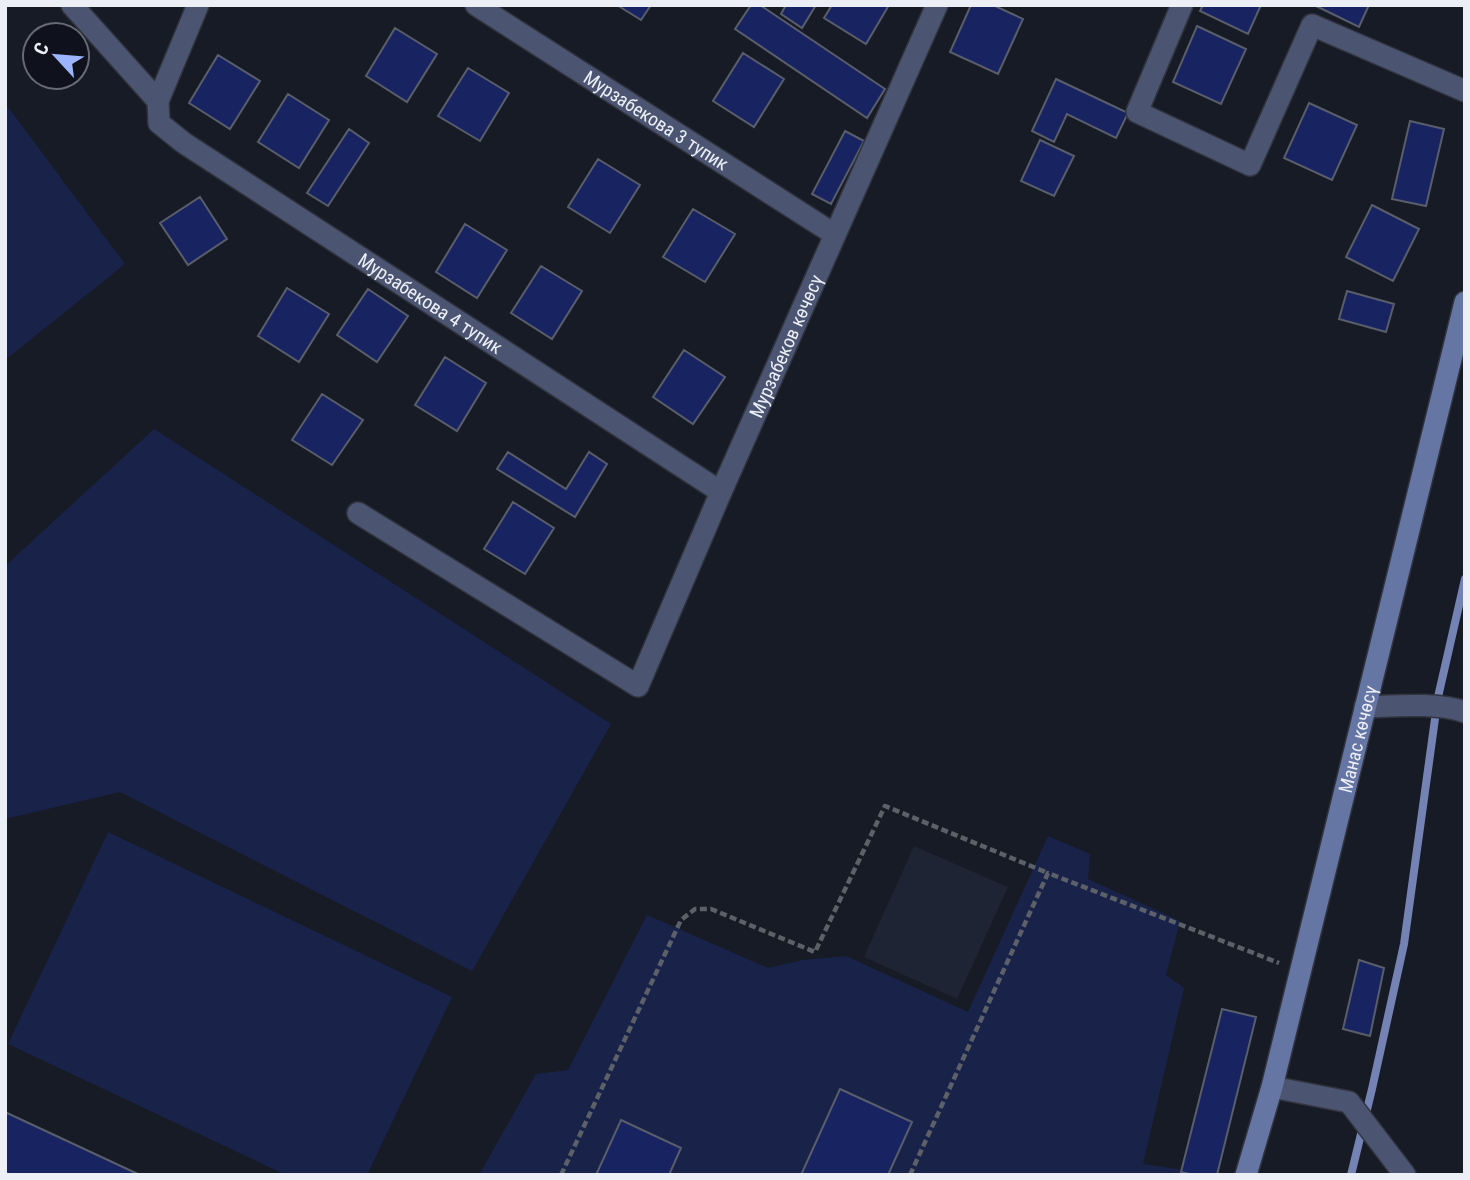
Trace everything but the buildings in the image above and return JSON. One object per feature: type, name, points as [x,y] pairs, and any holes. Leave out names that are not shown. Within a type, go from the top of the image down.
[{"type":"main road","name":"Манас көчөсү","points":[[1246,1175],[1272,1087],[1465,302]]},
{"type":"street","points":[[72,5],[158,101],[198,5]]},
{"type":"street","name":"Мурзабекова 3 тупик","points":[[476,5],[834,234]]},
{"type":"street","name":"Мурзабеков көчөсү","points":[[358,513],[638,686],[834,234],[937,5]]},
{"type":"street","points":[[1182,5],[1137,112],[1250,165],[1312,25],[1465,91]]},
{"type":"street","name":"Мурзабекова 4 тупик","points":[[158,101],[159,123],[184,143],[721,492]]},
{"type":"street","points":[[1365,707],[1423,706],[1462,711]]},
{"type":"street","points":[[1272,1087],[1349,1102],[1405,1175]]},
{"type":"path","points":[[561,1175],[681,920],[695,909],[711,909],[816,952],[885,806],[1280,964]]},
{"type":"path","points":[[910,1175],[1048,873]]},
{"type":"shaded area","points":[[5,103],[125,264],[5,360]]},
{"type":"shaded area","points":[[154,429],[611,724],[472,971],[120,792],[5,819],[5,566]]},
{"type":"shaded area","points":[[108,832],[452,997],[367,1175],[286,1175],[8,1044]]},
{"type":"shaded area","points":[[1048,836],[1090,854],[1088,879],[1180,921],[1166,975],[1184,988],[1143,1164],[1185,1170],[1191,1175],[479,1175],[536,1074],[568,1070],[647,915],[768,968],[803,960],[846,956],[968,1012]]},
{"type":"shaded area","points":[[914,846],[1008,887],[957,999],[864,957]]},
{"type":"waterway","points":[[1351,1175],[1404,944],[1438,697],[1465,579]]}]
